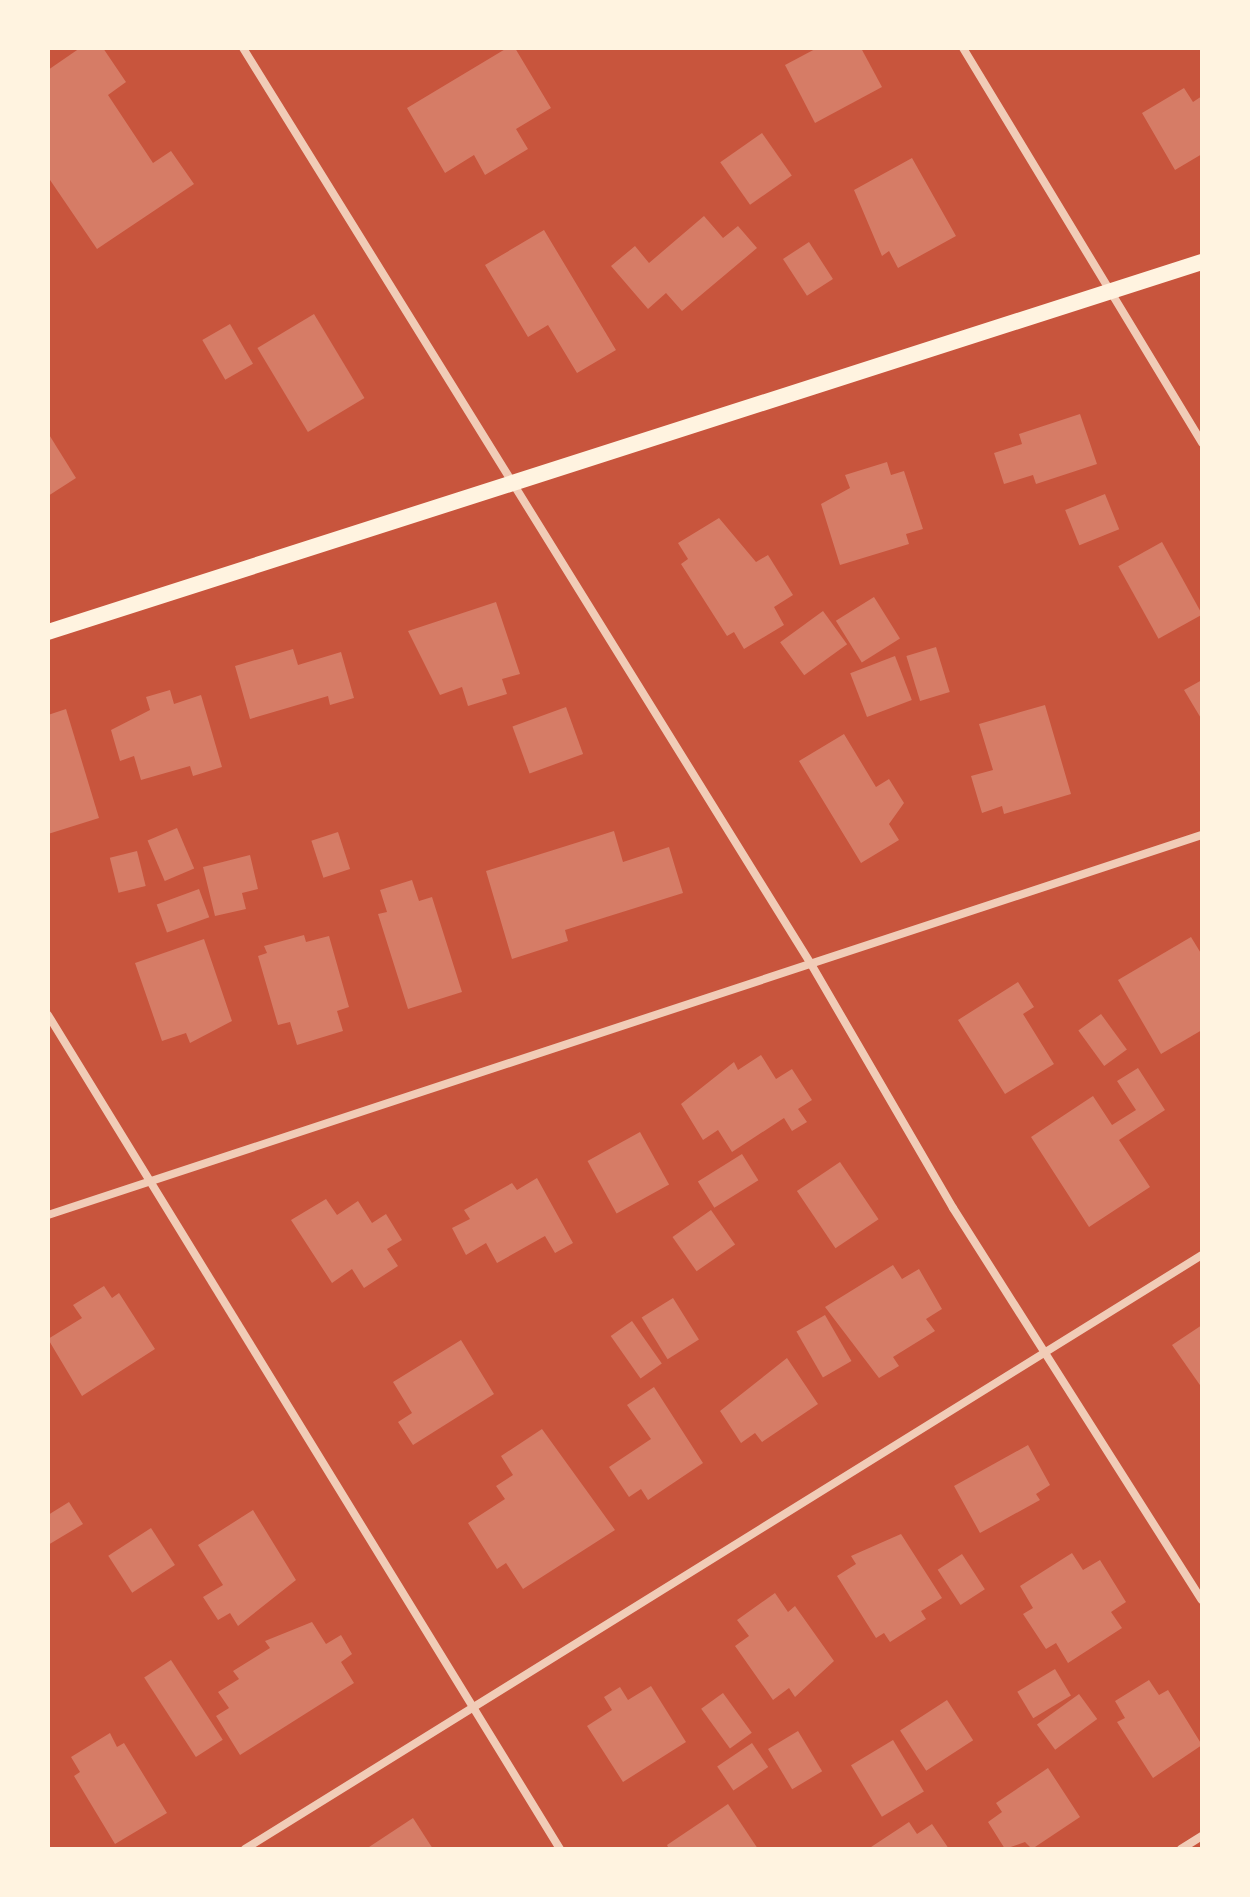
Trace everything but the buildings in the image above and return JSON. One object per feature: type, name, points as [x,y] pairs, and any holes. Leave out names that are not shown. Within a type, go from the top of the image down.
[{"type":"main road","points":[[48,632],[511,481],[1202,262]]},
{"type":"street","points":[[243,48],[811,964],[1045,1354],[1202,1600]]},
{"type":"street","points":[[963,48],[1202,443]]},
{"type":"street","points":[[48,1215],[153,1183],[1202,835]]},
{"type":"street","points":[[48,1015],[560,1849]]},
{"type":"street","points":[[245,1849],[1202,1255]]},
{"type":"street","points":[[1181,1849],[1202,1836]]}]
